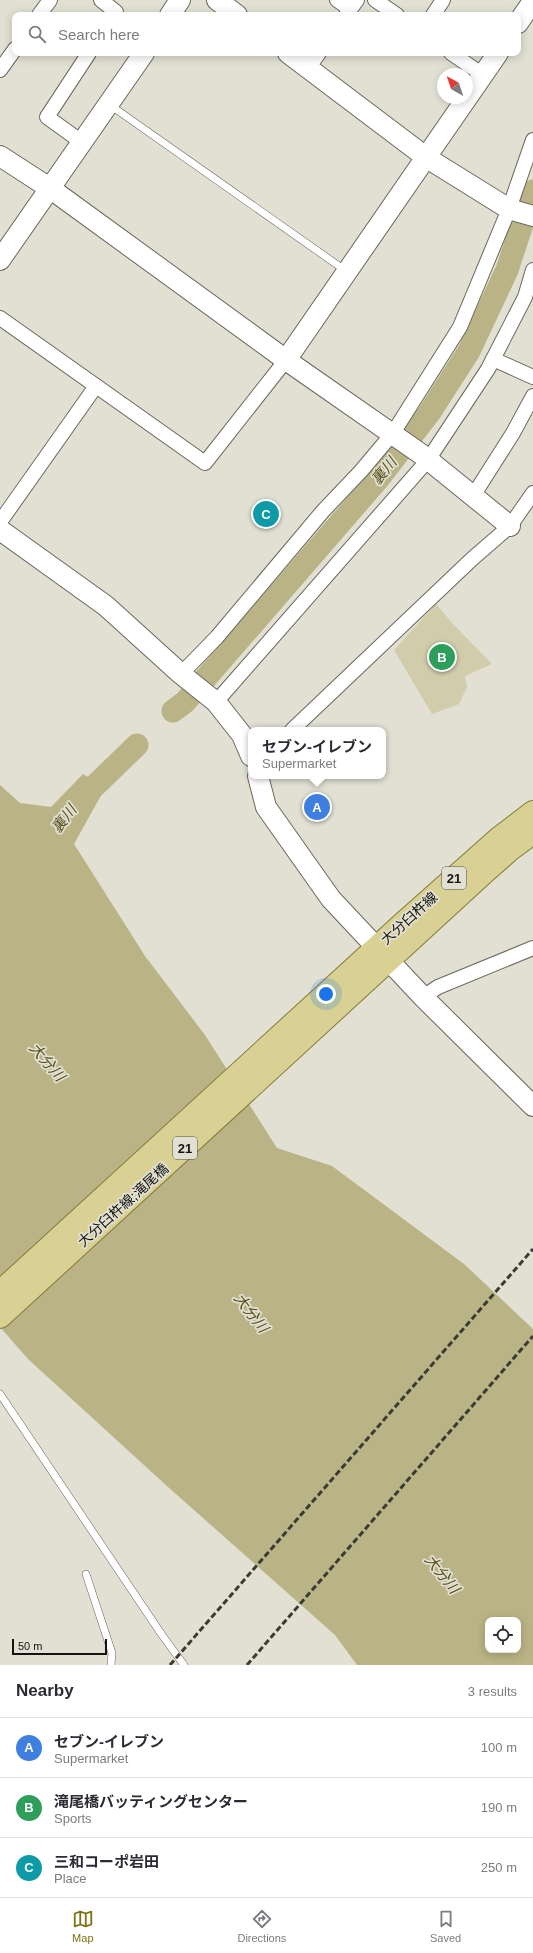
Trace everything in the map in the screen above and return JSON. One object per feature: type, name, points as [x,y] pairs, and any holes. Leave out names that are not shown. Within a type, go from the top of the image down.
[{"type":"main road","name":"大分臼杵線","points":[[384,954],[499,838],[533,812]]},
{"type":"main road","name":"大分臼杵線","points":[[384,954],[511,849],[533,833]]},
{"type":"main road","name":"21","points":[[363,972],[384,954]]},
{"type":"main road","name":"大分臼杵線;滝尾橋","points":[[0,1292],[363,972]]},
{"type":"main road","name":"大分臼杵線;滝尾橋","points":[[0,1317],[363,972]]},
{"type":"street","points":[[41,12],[50,0]]},
{"type":"street","points":[[100,0],[116,12]]},
{"type":"street","points":[[172,12],[180,0]]},
{"type":"street","points":[[217,0],[233,12]]},
{"type":"street","points":[[337,0],[351,8]]},
{"type":"street","points":[[375,0],[393,12]]},
{"type":"street","points":[[435,12],[443,0]]},
{"type":"street","points":[[521,19],[533,1]]},
{"type":"street","points":[[0,70],[12,53]]},
{"type":"street","points":[[82,143],[47,117],[87,56]]},
{"type":"street","points":[[0,260],[51,189],[142,56]]},
{"type":"street","points":[[298,56],[314,61],[427,158],[511,210],[533,216]]},
{"type":"street","points":[[455,56],[482,75]]},
{"type":"street","points":[[0,318],[205,463],[286,360],[346,271],[427,158],[496,56]]},
{"type":"street","points":[[184,676],[323,511],[396,436],[460,327],[511,210],[533,140]]},
{"type":"street","points":[[0,156],[51,189],[286,360],[425,457],[510,526]]},
{"type":"street","points":[[209,696],[425,457],[493,359],[525,297],[533,270]]},
{"type":"street","points":[[493,359],[533,377]]},
{"type":"street","points":[[0,522],[96,386]]},
{"type":"street","points":[[473,496],[514,433],[533,396]]},
{"type":"street","points":[[295,727],[472,559],[510,526],[533,493]]},
{"type":"street","points":[[0,530],[106,606],[184,676],[209,696],[242,735],[248,749]]},
{"type":"street","points":[[259,779],[266,807],[331,899],[423,997],[533,1106]]},
{"type":"street","points":[[423,997],[438,987],[533,948]]},
{"type":"lane","points":[[109,105],[346,271]]},
{"type":"lane","points":[[0,1394],[162,1635],[184,1665]]},
{"type":"lane","points":[[86,1574],[112,1653],[111,1665]]},
{"type":"shaded area","points":[[436,604],[453,624],[492,664],[465,676],[467,687],[459,704],[432,714],[394,650]]},
{"type":"water","name":"大分川","points":[[83,774],[104,790],[74,844],[145,956],[205,1035],[277,1148],[332,1166],[464,1264],[533,1329],[533,1665],[357,1665],[335,1635],[168,1487],[28,1359],[0,1327],[0,785],[20,803],[51,807]]},
{"type":"waterway","name":"裏川","points":[[173,711],[185,702],[379,478],[430,412],[469,351],[507,270],[533,191]]},
{"type":"waterway","name":"裏川","points":[[74,806],[137,745]]},
{"type":"railway","points":[[170,1665],[533,1249]]},
{"type":"railway","points":[[247,1665],[533,1336]]},
{"type":"place","name":"三和コーポ岩田","points":[[266,514]]},
{"type":"place","name":"滝尾橋バッティングセンター","points":[[442,657]]},
{"type":"place","name":"セブン-イレブン","points":[[317,807]]}]
